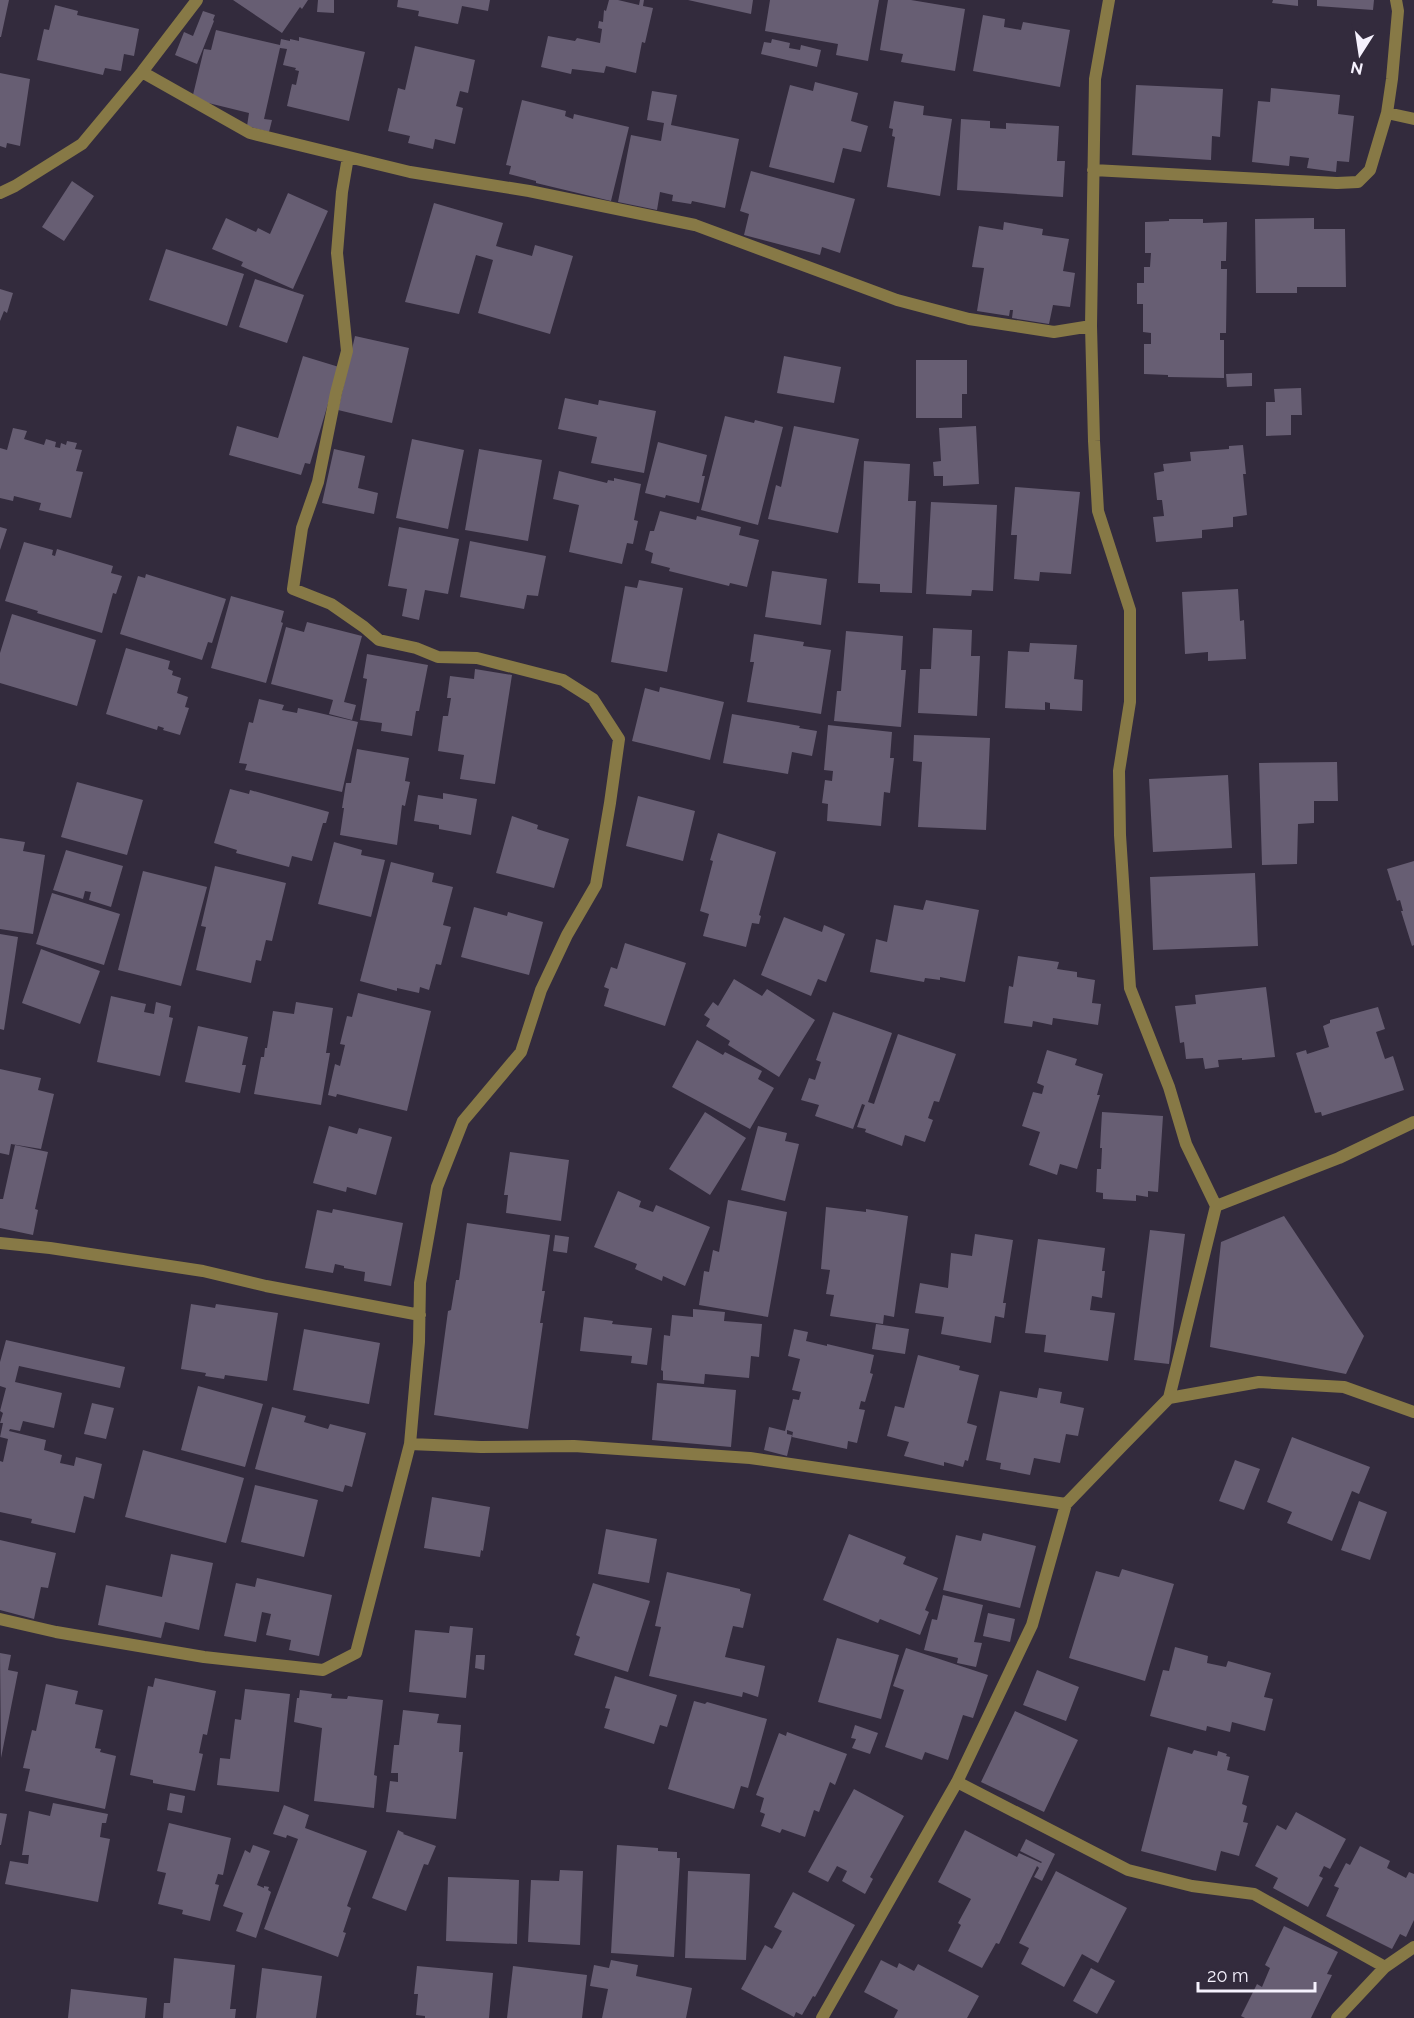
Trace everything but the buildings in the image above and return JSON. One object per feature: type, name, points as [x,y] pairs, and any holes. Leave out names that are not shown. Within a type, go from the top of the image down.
[{"type":"street","points":[[0,193],[82,144],[142,72],[197,0]]},
{"type":"street","points":[[822,2018],[957,1782],[1032,1625],[1066,1504],[1169,1398],[1216,1206],[1186,1144],[1168,1087],[1130,988],[1120,835],[1119,771],[1130,702],[1130,610],[1098,511],[1091,326],[1095,80],[1109,0]]},
{"type":"street","points":[[1093,170],[1337,183],[1358,182],[1370,170],[1387,113],[1398,11],[1396,0]]},
{"type":"street","points":[[142,72],[250,133],[410,172],[529,191],[695,225],[897,300],[969,319],[1054,332],[1091,326]]},
{"type":"street","points":[[1387,113],[1414,119]]},
{"type":"street","points":[[0,1619],[56,1632],[204,1657],[323,1670],[356,1653],[410,1444],[419,1342],[420,1283],[437,1187],[463,1121],[521,1052],[541,990],[567,935],[596,885],[619,738],[593,699],[563,680],[477,658],[438,657],[416,648],[379,640],[331,604],[292,589],[302,528],[318,482],[347,351],[337,253],[342,192],[348,157]]},
{"type":"street","points":[[1216,1206],[1339,1158],[1414,1122]]},
{"type":"street","points":[[0,1243],[50,1248],[203,1271],[266,1286],[420,1315]]},
{"type":"street","points":[[1169,1398],[1259,1382],[1344,1387],[1414,1412]]},
{"type":"street","points":[[410,1444],[481,1447],[574,1446],[750,1458],[1066,1504]]},
{"type":"street","points":[[957,1782],[1128,1870],[1192,1886],[1254,1894],[1385,1967]]},
{"type":"street","points":[[1337,2018],[1385,1967],[1414,1947]]}]
